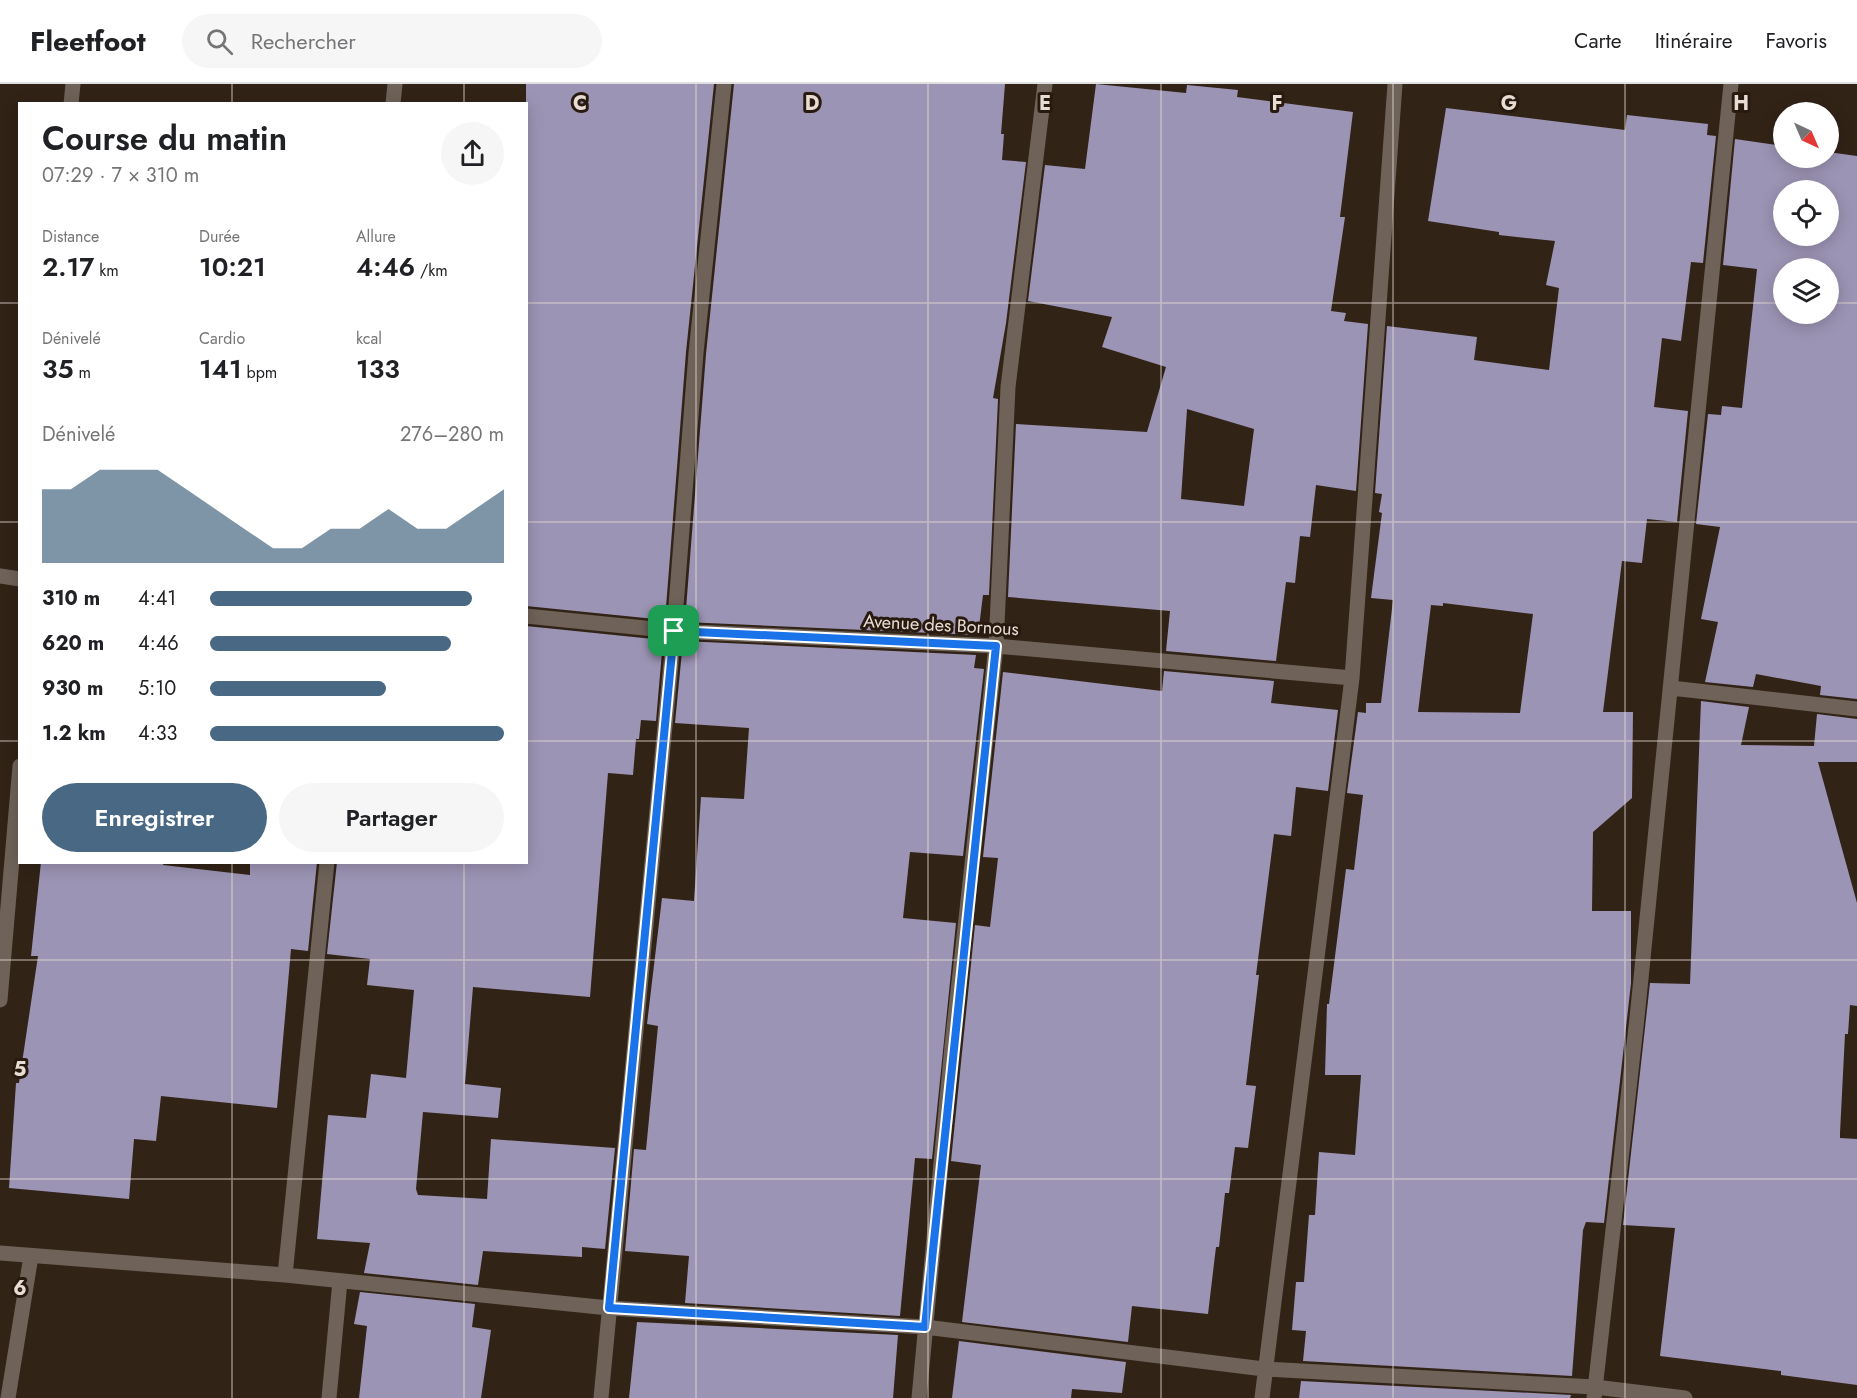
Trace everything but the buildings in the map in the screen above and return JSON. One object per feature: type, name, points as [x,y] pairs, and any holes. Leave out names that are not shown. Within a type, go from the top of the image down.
[{"type":"street","points":[[70,102],[73,84]]},
{"type":"street","points":[[393,102],[395,84]]},
{"type":"street","points":[[601,1398],[674,631],[696,353],[724,84]]},
{"type":"street","points":[[920,1398],[925,1327],[996,646],[1008,387],[1045,84]]},
{"type":"street","points":[[1262,1398],[1352,678],[1395,84]]},
{"type":"street","points":[[1595,1392],[1671,688],[1731,84]]},
{"type":"street","points":[[0,576],[18,579]]},
{"type":"street","name":"Avenue des Bornous","points":[[528,616],[674,631],[996,646],[1352,678]]},
{"type":"street","points":[[1671,688],[1857,709]]},
{"type":"street","points":[[0,1000],[18,789]]},
{"type":"street","points":[[285,1275],[327,864]]},
{"type":"street","points":[[0,1254],[285,1275],[609,1308],[925,1327],[1264,1369],[1685,1398]]},
{"type":"street","points":[[8,1398],[32,1256]]},
{"type":"street","points":[[329,1398],[340,1281]]},
{"type":"route","points":[[674,631],[996,646],[952,1046],[925,1327],[609,1308],[674,631]]}]
